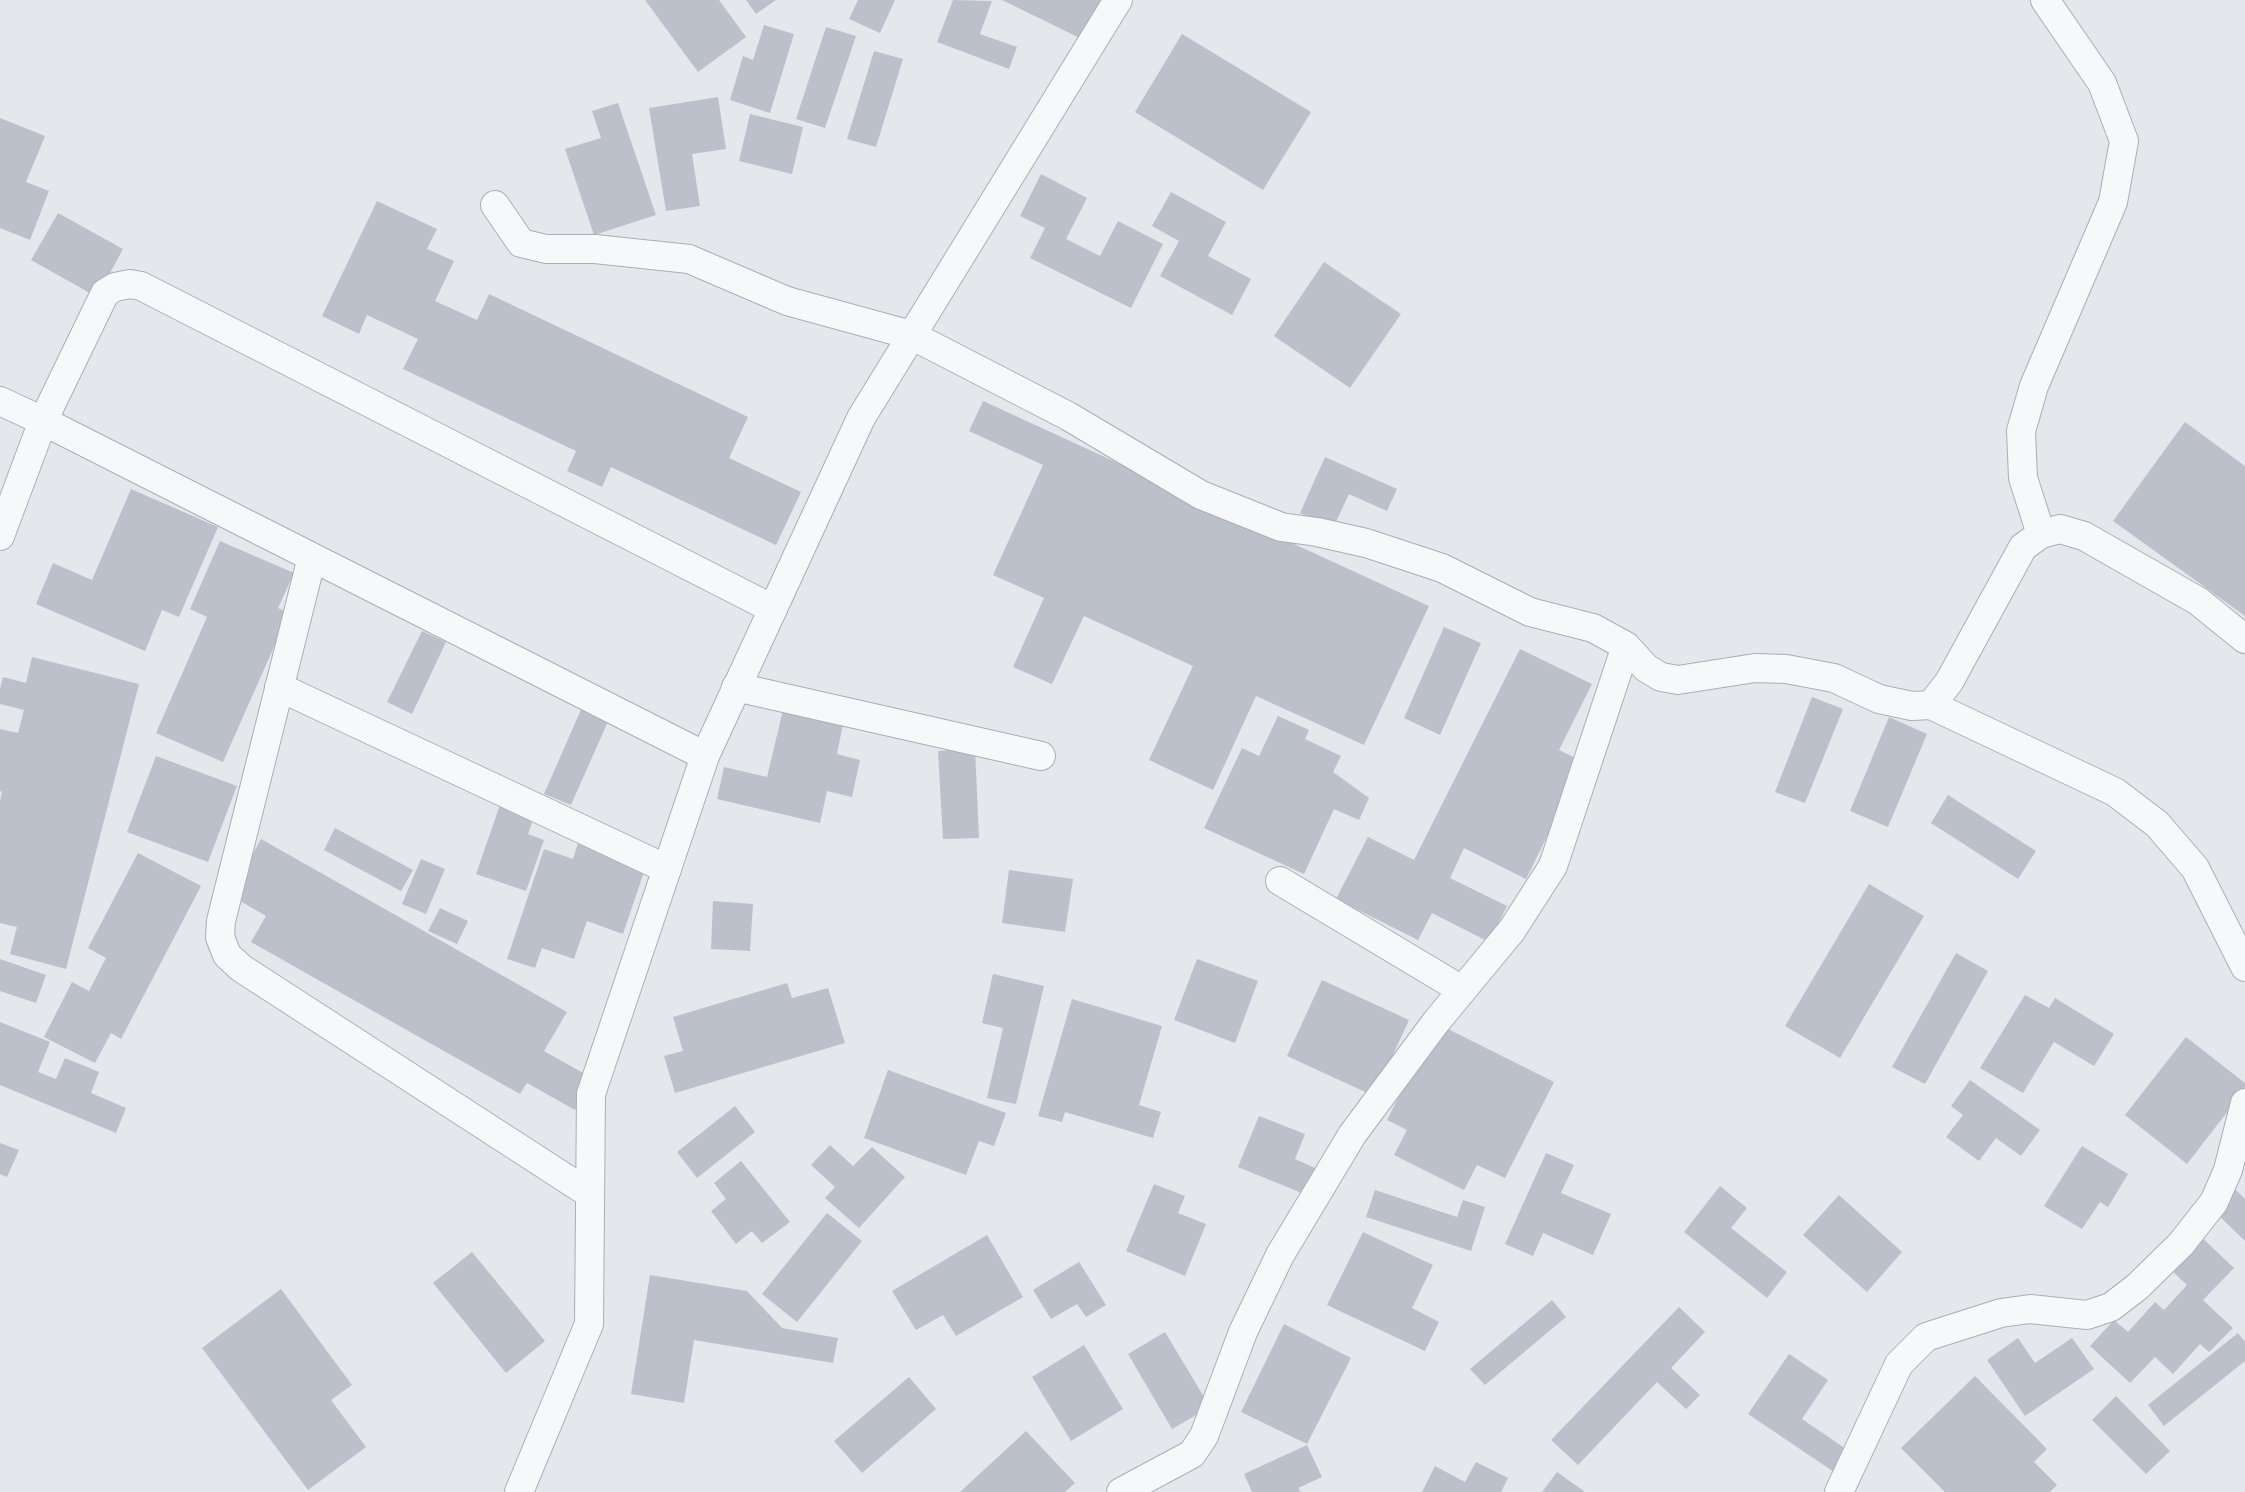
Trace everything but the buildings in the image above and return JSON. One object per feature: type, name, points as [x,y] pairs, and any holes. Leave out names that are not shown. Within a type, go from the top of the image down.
[{"type":"street","points":[[519,1492],[589,1324],[591,1094],[704,756],[861,418],[1118,0]]},
{"type":"street","points":[[2041,534],[2023,478],[2021,431],[2034,386],[2114,202],[2124,141],[2102,83],[2045,0]]},
{"type":"street","points":[[495,205],[521,243],[546,249],[595,249],[690,259],[787,301],[911,335],[1068,416],[1201,495],[1281,527],[1317,532],[1366,543],[1442,568],[1530,612],[1594,628],[1626,646],[1646,668],[1661,676],[1678,680],[1755,668],[1786,669],[1834,678],[1879,699],[1912,706],[1931,704],[2116,792],[2157,824],[2194,868],[2245,967]]},
{"type":"street","points":[[0,536],[43,421],[105,294],[115,286],[130,284],[141,286],[773,609]]},
{"type":"street","points":[[0,401],[43,421],[704,756]]},
{"type":"street","points":[[1931,704],[1958,666],[2023,547],[2041,534],[2060,530],[2084,536],[2198,601],[2245,639]]},
{"type":"street","points":[[312,557],[221,921],[220,937],[227,955],[241,968],[590,1194]]},
{"type":"street","points":[[1121,1492],[1192,1454],[1204,1436],[1243,1332],[1280,1255],[1352,1135],[1436,1022],[1512,930],[1553,866],[1626,646]]},
{"type":"street","points":[[279,686],[667,869]]},
{"type":"street","points":[[736,688],[1041,756]]},
{"type":"street","points":[[1280,881],[1462,990]]},
{"type":"street","points":[[1839,1492],[1899,1364],[1926,1337],[2001,1313],[2030,1309],[2086,1315],[2111,1307],[2137,1287],[2181,1244],[2214,1202],[2228,1170],[2245,1103]]}]
